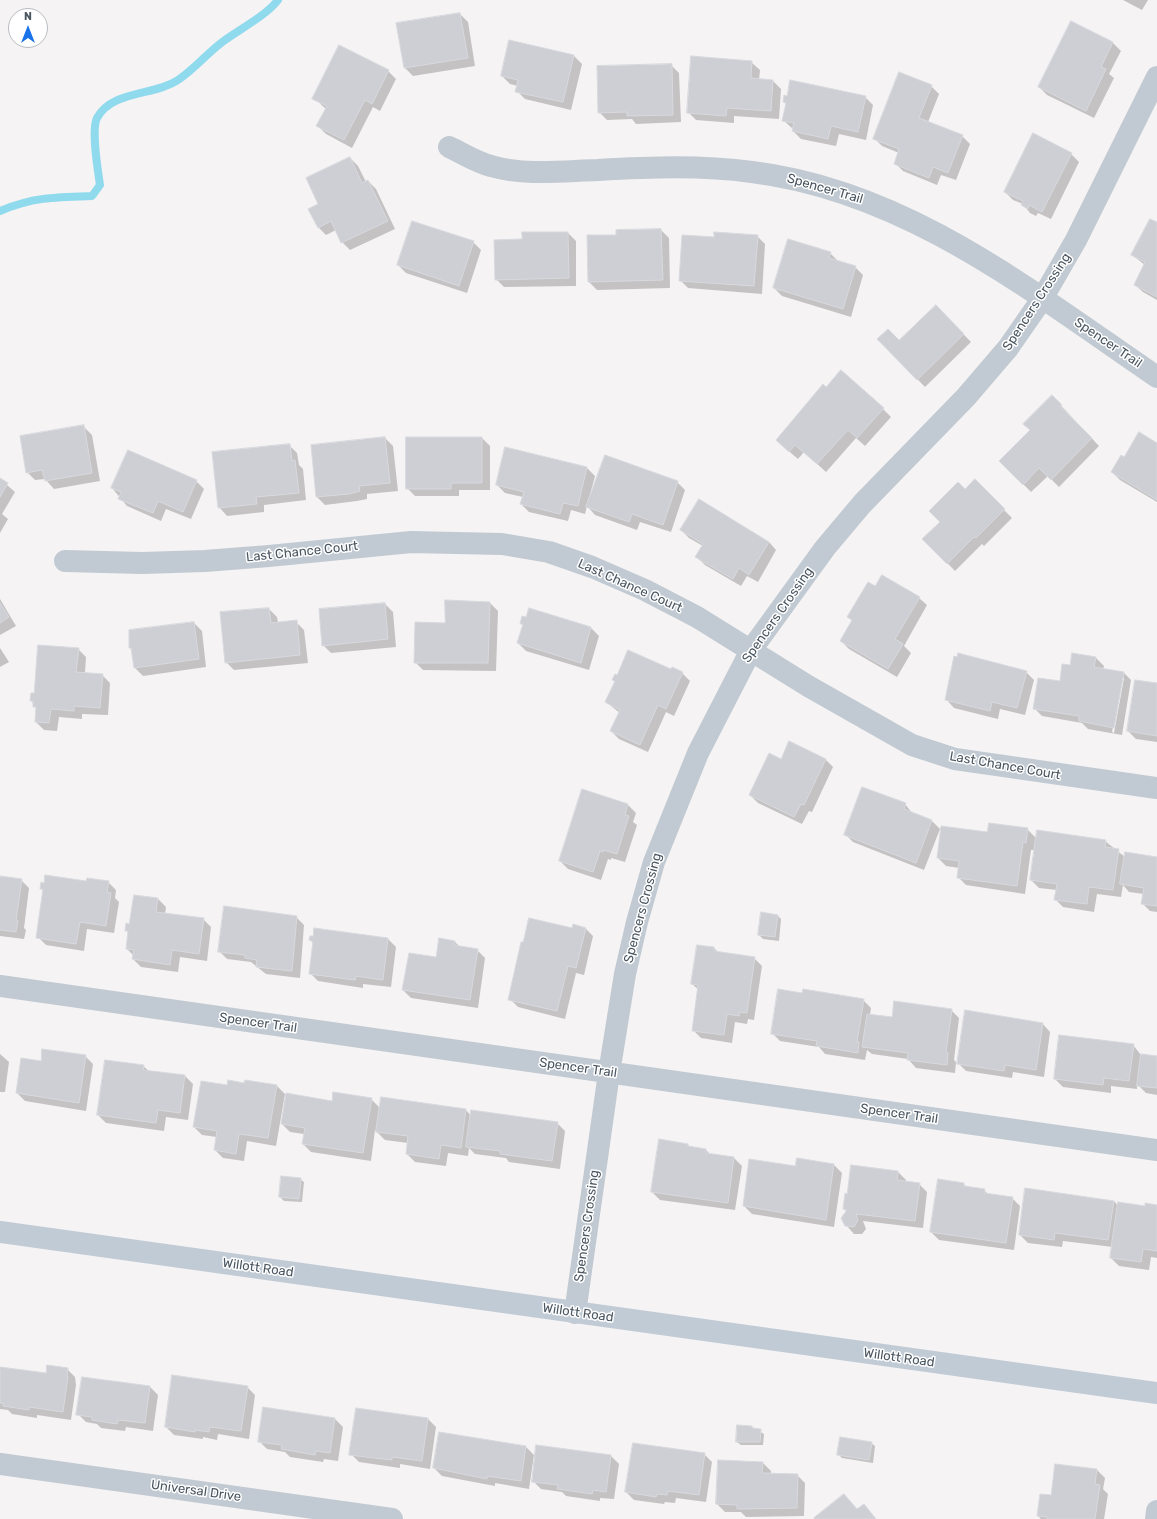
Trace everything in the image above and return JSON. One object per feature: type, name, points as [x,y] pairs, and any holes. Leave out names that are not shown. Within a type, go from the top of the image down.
[{"type":"main road","name":"Willott Road","points":[[0,1232],[1157,1393]]},
{"type":"street","name":"Spencers Crossing","points":[[575,1313],[609,1073],[625,974],[637,922],[654,862],[698,753],[750,650],[839,532],[903,460],[970,392],[1008,348],[1042,299],[1076,240],[1157,77]]},
{"type":"street","name":"Spencer Trail","points":[[449,147],[490,166],[514,171],[546,172],[672,167],[752,172],[794,179],[843,192],[921,224],[973,253],[1157,377]]},
{"type":"street","name":"Last Chance Court","points":[[65,561],[142,563],[205,561],[411,542],[502,544],[549,552],[592,567],[645,590],[697,617],[868,721],[912,745],[955,759],[1005,768],[1157,788]]},
{"type":"street","name":"Spencer Trail","points":[[0,986],[1157,1150]]},
{"type":"street","name":"Universal Drive","points":[[0,1464],[392,1519]]},
{"type":"street","points":[[1156,1519],[1157,1511]]},
{"type":"building","points":[[460,13],[468,58],[404,68],[396,23]]},
{"type":"building","points":[[1071,21],[1113,42],[1101,67],[1106,69],[1086,111],[1038,87]]},
{"type":"building","points":[[509,40],[574,55],[563,102],[515,92],[518,80],[501,76]]},
{"type":"building","points":[[339,45],[389,70],[372,104],[365,100],[344,140],[316,126],[327,106],[312,99]]},
{"type":"building","points":[[691,56],[752,61],[751,78],[773,80],[771,111],[727,108],[726,116],[687,113]]},
{"type":"building","points":[[672,64],[673,115],[627,116],[627,112],[598,113],[597,66]]},
{"type":"building","points":[[899,72],[932,85],[919,118],[963,135],[948,173],[933,167],[929,178],[894,164],[899,149],[873,139]]},
{"type":"building","points":[[790,80],[866,96],[858,132],[831,126],[828,139],[792,131],[794,123],[782,121],[786,103],[783,102],[784,95],[787,96]]},
{"type":"building","points":[[1033,133],[1072,153],[1042,212],[1029,205],[1028,209],[1021,205],[1023,201],[1004,192]]},
{"type":"building","points":[[350,157],[362,183],[368,180],[388,221],[341,243],[331,221],[318,228],[308,209],[318,204],[306,178]]},
{"type":"building","points":[[1150,219],[1157,222],[1157,297],[1134,285],[1145,262],[1131,255]]},
{"type":"building","points":[[412,221],[474,241],[459,286],[397,265]]},
{"type":"building","points":[[661,229],[663,280],[588,282],[587,235],[616,235],[616,230]]},
{"type":"building","points":[[522,232],[568,232],[569,278],[495,280],[494,240],[522,239]]},
{"type":"building","points":[[714,232],[758,235],[754,286],[679,281],[682,235],[714,237]]},
{"type":"building","points":[[788,239],[831,252],[829,258],[856,266],[843,309],[773,288]]},
{"type":"building","points":[[936,305],[964,334],[917,380],[877,339],[888,329],[899,340]]},
{"type":"building","points":[[841,370],[884,408],[857,438],[848,430],[817,464],[795,445],[789,452],[776,440],[823,384],[826,387]]},
{"type":"building","points":[[1052,395],[1062,405],[1060,406],[1092,438],[1051,480],[1039,468],[1023,485],[999,461],[1030,430],[1023,424]]},
{"type":"building","points":[[84,425],[92,473],[45,481],[42,470],[26,473],[20,436]]},
{"type":"building","points":[[1139,432],[1157,443],[1157,500],[1111,472],[1121,455],[1124,457]]},
{"type":"building","points":[[385,437],[390,483],[359,486],[360,491],[349,494],[316,497],[311,445]]},
{"type":"building","points":[[406,437],[482,437],[482,483],[451,483],[451,489],[406,489]]},
{"type":"building","points":[[290,444],[292,461],[295,460],[299,493],[256,497],[257,504],[218,508],[212,452]]},
{"type":"building","points":[[505,447],[587,467],[578,506],[563,503],[560,514],[520,504],[524,492],[496,485]]},
{"type":"building","points":[[128,450],[197,480],[183,512],[158,501],[153,513],[118,499],[121,492],[111,488]]},
{"type":"building","points":[[605,455],[678,481],[663,525],[632,514],[629,522],[586,507]]},
{"type":"building","points":[[0,478],[8,483],[0,497]]},
{"type":"building","points":[[975,479],[1005,509],[947,564],[922,539],[940,522],[929,511],[958,482],[965,489]]},
{"type":"building","points":[[699,499],[769,542],[749,575],[739,568],[733,579],[695,557],[703,544],[680,530]]},
{"type":"building","points":[[882,575],[920,597],[895,639],[903,644],[888,669],[840,641],[852,620],[847,617],[868,582],[875,586]]},
{"type":"building","points":[[445,600],[490,602],[488,663],[414,663],[415,622],[445,623]]},
{"type":"building","points":[[0,603],[9,617],[0,623]]},
{"type":"building","points":[[385,603],[388,639],[322,646],[319,609]]},
{"type":"building","points":[[269,608],[271,623],[297,620],[300,655],[225,663],[220,612]]},
{"type":"building","points":[[529,608],[591,627],[581,663],[517,643],[523,624],[520,624],[522,616],[526,617]]},
{"type":"building","points":[[194,622],[199,659],[134,668],[131,648],[129,648],[129,630]]},
{"type":"building","points":[[38,645],[79,648],[76,672],[103,674],[100,708],[74,706],[74,711],[51,709],[49,723],[35,722],[36,707],[33,707],[33,701],[30,701],[31,693],[34,693]]},
{"type":"building","points":[[628,650],[671,669],[672,667],[683,672],[666,709],[658,705],[640,745],[610,731],[620,710],[605,702],[615,681],[612,680],[615,674],[617,675]]},
{"type":"building","points":[[958,653],[1027,671],[1017,708],[992,702],[990,711],[945,700],[954,656],[957,657]]},
{"type":"building","points":[[1072,653],[1096,657],[1094,667],[1124,672],[1114,728],[1079,721],[1079,716],[1033,709],[1038,678],[1060,681],[1062,664],[1070,665]]},
{"type":"building","points":[[1135,680],[1157,683],[1157,736],[1127,731]]},
{"type":"building","points":[[789,741],[826,759],[804,805],[801,804],[794,817],[749,795],[769,753],[781,759]]},
{"type":"building","points":[[862,787],[906,803],[904,809],[932,820],[916,863],[844,835]]},
{"type":"building","points":[[582,789],[628,804],[625,815],[629,816],[617,854],[603,850],[603,852],[600,851],[593,872],[559,861]]},
{"type":"building","points":[[989,823],[1028,828],[1026,843],[1023,842],[1017,886],[957,878],[959,861],[937,858],[941,826],[987,832]]},
{"type":"building","points":[[1037,830],[1106,840],[1105,847],[1119,849],[1113,890],[1089,887],[1087,904],[1054,900],[1057,884],[1030,880]]},
{"type":"building","points":[[1125,852],[1157,857],[1157,906],[1141,904],[1144,888],[1120,884]]},
{"type":"building","points":[[45,875],[86,881],[87,878],[109,881],[107,892],[111,893],[106,926],[80,922],[76,944],[36,938],[43,889],[40,889],[41,882],[44,883]]},
{"type":"building","points":[[0,876],[22,879],[16,920],[18,921],[16,932],[0,930]]},
{"type":"building","points":[[134,895],[158,898],[156,912],[204,918],[199,954],[172,950],[170,965],[132,959],[134,950],[126,949],[128,931],[125,931],[126,923],[129,924]]},
{"type":"building","points":[[224,906],[297,916],[292,971],[256,967],[257,960],[245,958],[245,955],[218,952]]},
{"type":"building","points":[[761,912],[778,915],[775,937],[758,935]]},
{"type":"building","points":[[529,918],[572,928],[573,924],[586,928],[576,968],[568,966],[557,1011],[508,1000],[521,942],[523,942]]},
{"type":"building","points":[[314,928],[388,938],[383,980],[356,976],[355,980],[309,974],[313,941],[309,940],[310,936],[313,936]]},
{"type":"building","points":[[439,938],[455,941],[454,945],[478,949],[470,1000],[402,990],[409,953],[436,957]]},
{"type":"building","points":[[697,945],[714,947],[714,951],[755,957],[747,1013],[740,1012],[739,1016],[727,1014],[724,1035],[692,1031],[698,985],[691,984]]},
{"type":"building","points":[[778,989],[802,993],[803,989],[864,999],[857,1042],[859,1042],[858,1053],[816,1046],[817,1041],[771,1034]]},
{"type":"building","points":[[894,1001],[952,1009],[946,1052],[948,1053],[947,1065],[907,1060],[908,1053],[862,1047],[867,1014],[892,1017]]},
{"type":"building","points":[[965,1010],[1043,1023],[1036,1070],[1005,1065],[1004,1071],[957,1064]]},
{"type":"building","points":[[1059,1035],[1134,1044],[1129,1081],[1104,1078],[1103,1085],[1054,1079]]},
{"type":"building","points":[[42,1049],[86,1055],[79,1103],[16,1093],[21,1058],[41,1061]]},
{"type":"building","points":[[1141,1054],[1157,1056],[1157,1088],[1137,1086]]},
{"type":"building","points":[[105,1060],[144,1065],[143,1070],[185,1075],[180,1113],[158,1110],[156,1123],[97,1115]]},
{"type":"building","points":[[228,1080],[244,1083],[245,1080],[277,1085],[268,1138],[239,1134],[236,1154],[214,1150],[217,1131],[193,1127],[201,1081],[227,1085]]},
{"type":"building","points":[[333,1092],[372,1098],[363,1153],[302,1144],[305,1128],[281,1124],[286,1093],[332,1101]]},
{"type":"building","points":[[381,1097],[466,1109],[461,1148],[441,1145],[439,1159],[406,1154],[408,1136],[376,1132]]},
{"type":"building","points":[[471,1110],[558,1122],[552,1161],[500,1154],[500,1151],[466,1147]]},
{"type":"building","points":[[659,1139],[706,1149],[706,1153],[734,1157],[728,1203],[651,1192]]},
{"type":"building","points":[[797,1158],[834,1164],[826,1220],[743,1206],[749,1159],[795,1166]]},
{"type":"building","points":[[851,1165],[898,1171],[897,1180],[920,1183],[915,1221],[856,1214],[858,1220],[854,1227],[845,1226],[841,1218],[847,1210],[843,1209],[845,1193],[847,1194]]},
{"type":"building","points":[[281,1176],[301,1178],[299,1199],[279,1197]]},
{"type":"building","points":[[938,1179],[964,1183],[964,1186],[985,1189],[984,1193],[1013,1197],[1006,1243],[930,1232]]},
{"type":"building","points":[[1025,1188],[1114,1201],[1108,1240],[1055,1233],[1054,1240],[1019,1235]]},
{"type":"building","points":[[1118,1202],[1145,1206],[1145,1203],[1157,1205],[1157,1251],[1143,1249],[1141,1262],[1110,1258]]},
{"type":"building","points":[[47,1365],[68,1368],[63,1412],[29,1407],[29,1410],[3,1406],[3,1403],[0,1403],[0,1367],[46,1373]]},
{"type":"building","points":[[172,1375],[248,1386],[241,1431],[210,1427],[209,1432],[195,1430],[195,1432],[165,1427]]},
{"type":"building","points":[[82,1377],[150,1386],[145,1423],[118,1420],[117,1424],[92,1420],[92,1417],[76,1415]]},
{"type":"building","points":[[263,1407],[335,1418],[330,1453],[316,1451],[315,1455],[281,1449],[282,1445],[258,1442]]},
{"type":"building","points":[[356,1408],[428,1418],[422,1461],[392,1457],[392,1460],[349,1455]]},
{"type":"building","points":[[737,1425],[752,1426],[752,1428],[761,1429],[760,1442],[736,1442]]},
{"type":"building","points":[[439,1432],[526,1446],[521,1481],[487,1476],[487,1479],[433,1468]]},
{"type":"building","points":[[840,1437],[872,1442],[869,1460],[837,1455]]},
{"type":"building","points":[[633,1443],[705,1453],[699,1495],[668,1491],[667,1495],[657,1494],[656,1497],[625,1492]]},
{"type":"building","points":[[536,1445],[611,1455],[606,1492],[593,1490],[592,1494],[557,1489],[558,1485],[532,1482]]},
{"type":"building","points":[[718,1460],[763,1462],[762,1473],[798,1474],[797,1508],[737,1509],[737,1505],[716,1504]]},
{"type":"building","points":[[1055,1464],[1097,1469],[1095,1484],[1100,1485],[1095,1519],[1047,1519],[1047,1517],[1037,1516],[1040,1494],[1051,1495]]},
{"type":"building","points":[[844,1494],[857,1509],[864,1504],[876,1519],[814,1518]]},
{"type":"waterway","points":[[0,211],[34,200],[56,197],[92,196],[100,185],[96,151],[95,124],[97,118],[104,109],[113,102],[123,98],[157,89],[178,80],[219,45],[267,11],[278,0]]}]
